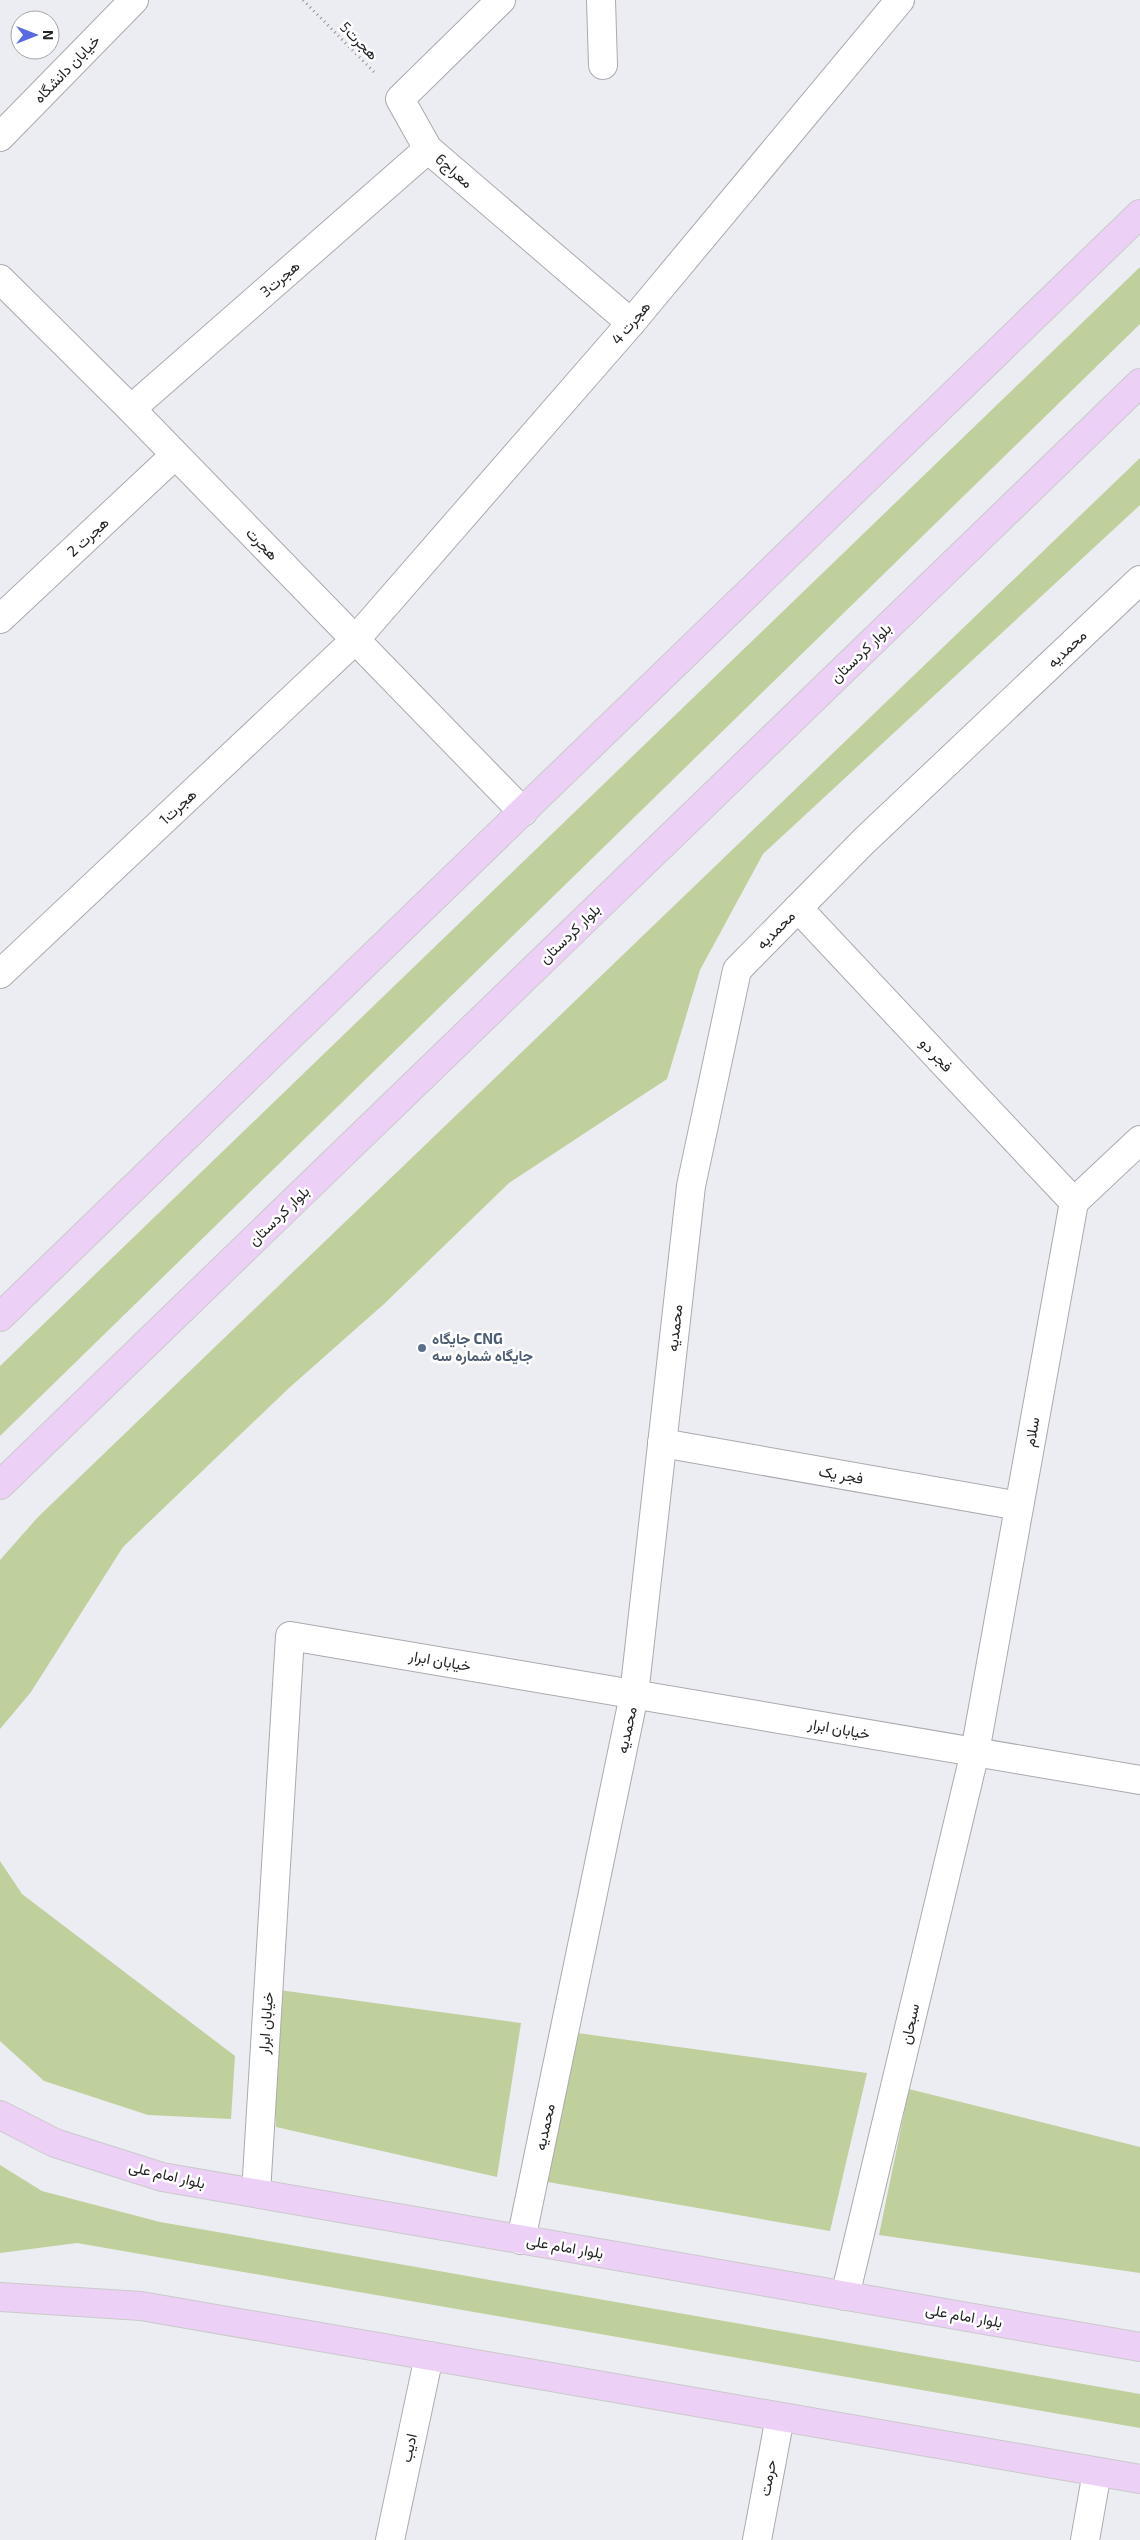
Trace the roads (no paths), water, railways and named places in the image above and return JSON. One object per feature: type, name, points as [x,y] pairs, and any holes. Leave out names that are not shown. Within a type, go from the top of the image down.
[{"type":"main road","points":[[0,1317],[1140,214]]},
{"type":"main road","name":"بلوار کردستان","points":[[0,1485],[1140,383]]},
{"type":"main road","name":"بلوار امام علی","points":[[0,2115],[54,2143],[162,2177],[1140,2347]]},
{"type":"main road","points":[[0,2297],[141,2306],[1140,2480]]},
{"type":"street","name":"خیابان دانشگاه","points":[[0,138],[134,0]]},
{"type":"street","name":"معراج6","points":[[500,0],[400,99],[428,149],[631,323]]},
{"type":"street","points":[[601,0],[603,65]]},
{"type":"street","name":"هجرت 4","points":[[356,640],[631,323],[900,0]]},
{"type":"street","name":"هجرت3","points":[[131,410],[428,149]]},
{"type":"street","name":"هجرت","points":[[0,279],[131,410],[523,812]]},
{"type":"street","name":"هجرت 2","points":[[0,619],[175,455]]},
{"type":"street","name":"محمدیه","points":[[521,2240],[634,1695],[691,1186],[737,970],[864,841],[1140,580]]},
{"type":"street","name":"هجرت1","points":[[3,966],[356,640]]},
{"type":"street","name":"فجر دو","points":[[798,908],[1074,1202]]},
{"type":"street","points":[[1074,1202],[1140,1140]]},
{"type":"street","name":"سلام","points":[[975,1752],[1074,1202]]},
{"type":"street","name":"فجر یک","points":[[662,1443],[1019,1506]]},
{"type":"street","name":"خیابان ابرار","points":[[256,2193],[290,1636],[1140,1780]]},
{"type":"street","name":"سبحان","points":[[845,2296],[975,1752]]},
{"type":"street","name":"ادیب","points":[[390,2540],[429,2356]]},
{"type":"street","name":"حرمت","points":[[756,2540],[780,2416]]},
{"type":"street","points":[[1085,2540],[1097,2472]]},
{"type":"place","name":"جایگاه CNG جایگاه شماره سه","points":[[422,1348]]}]
